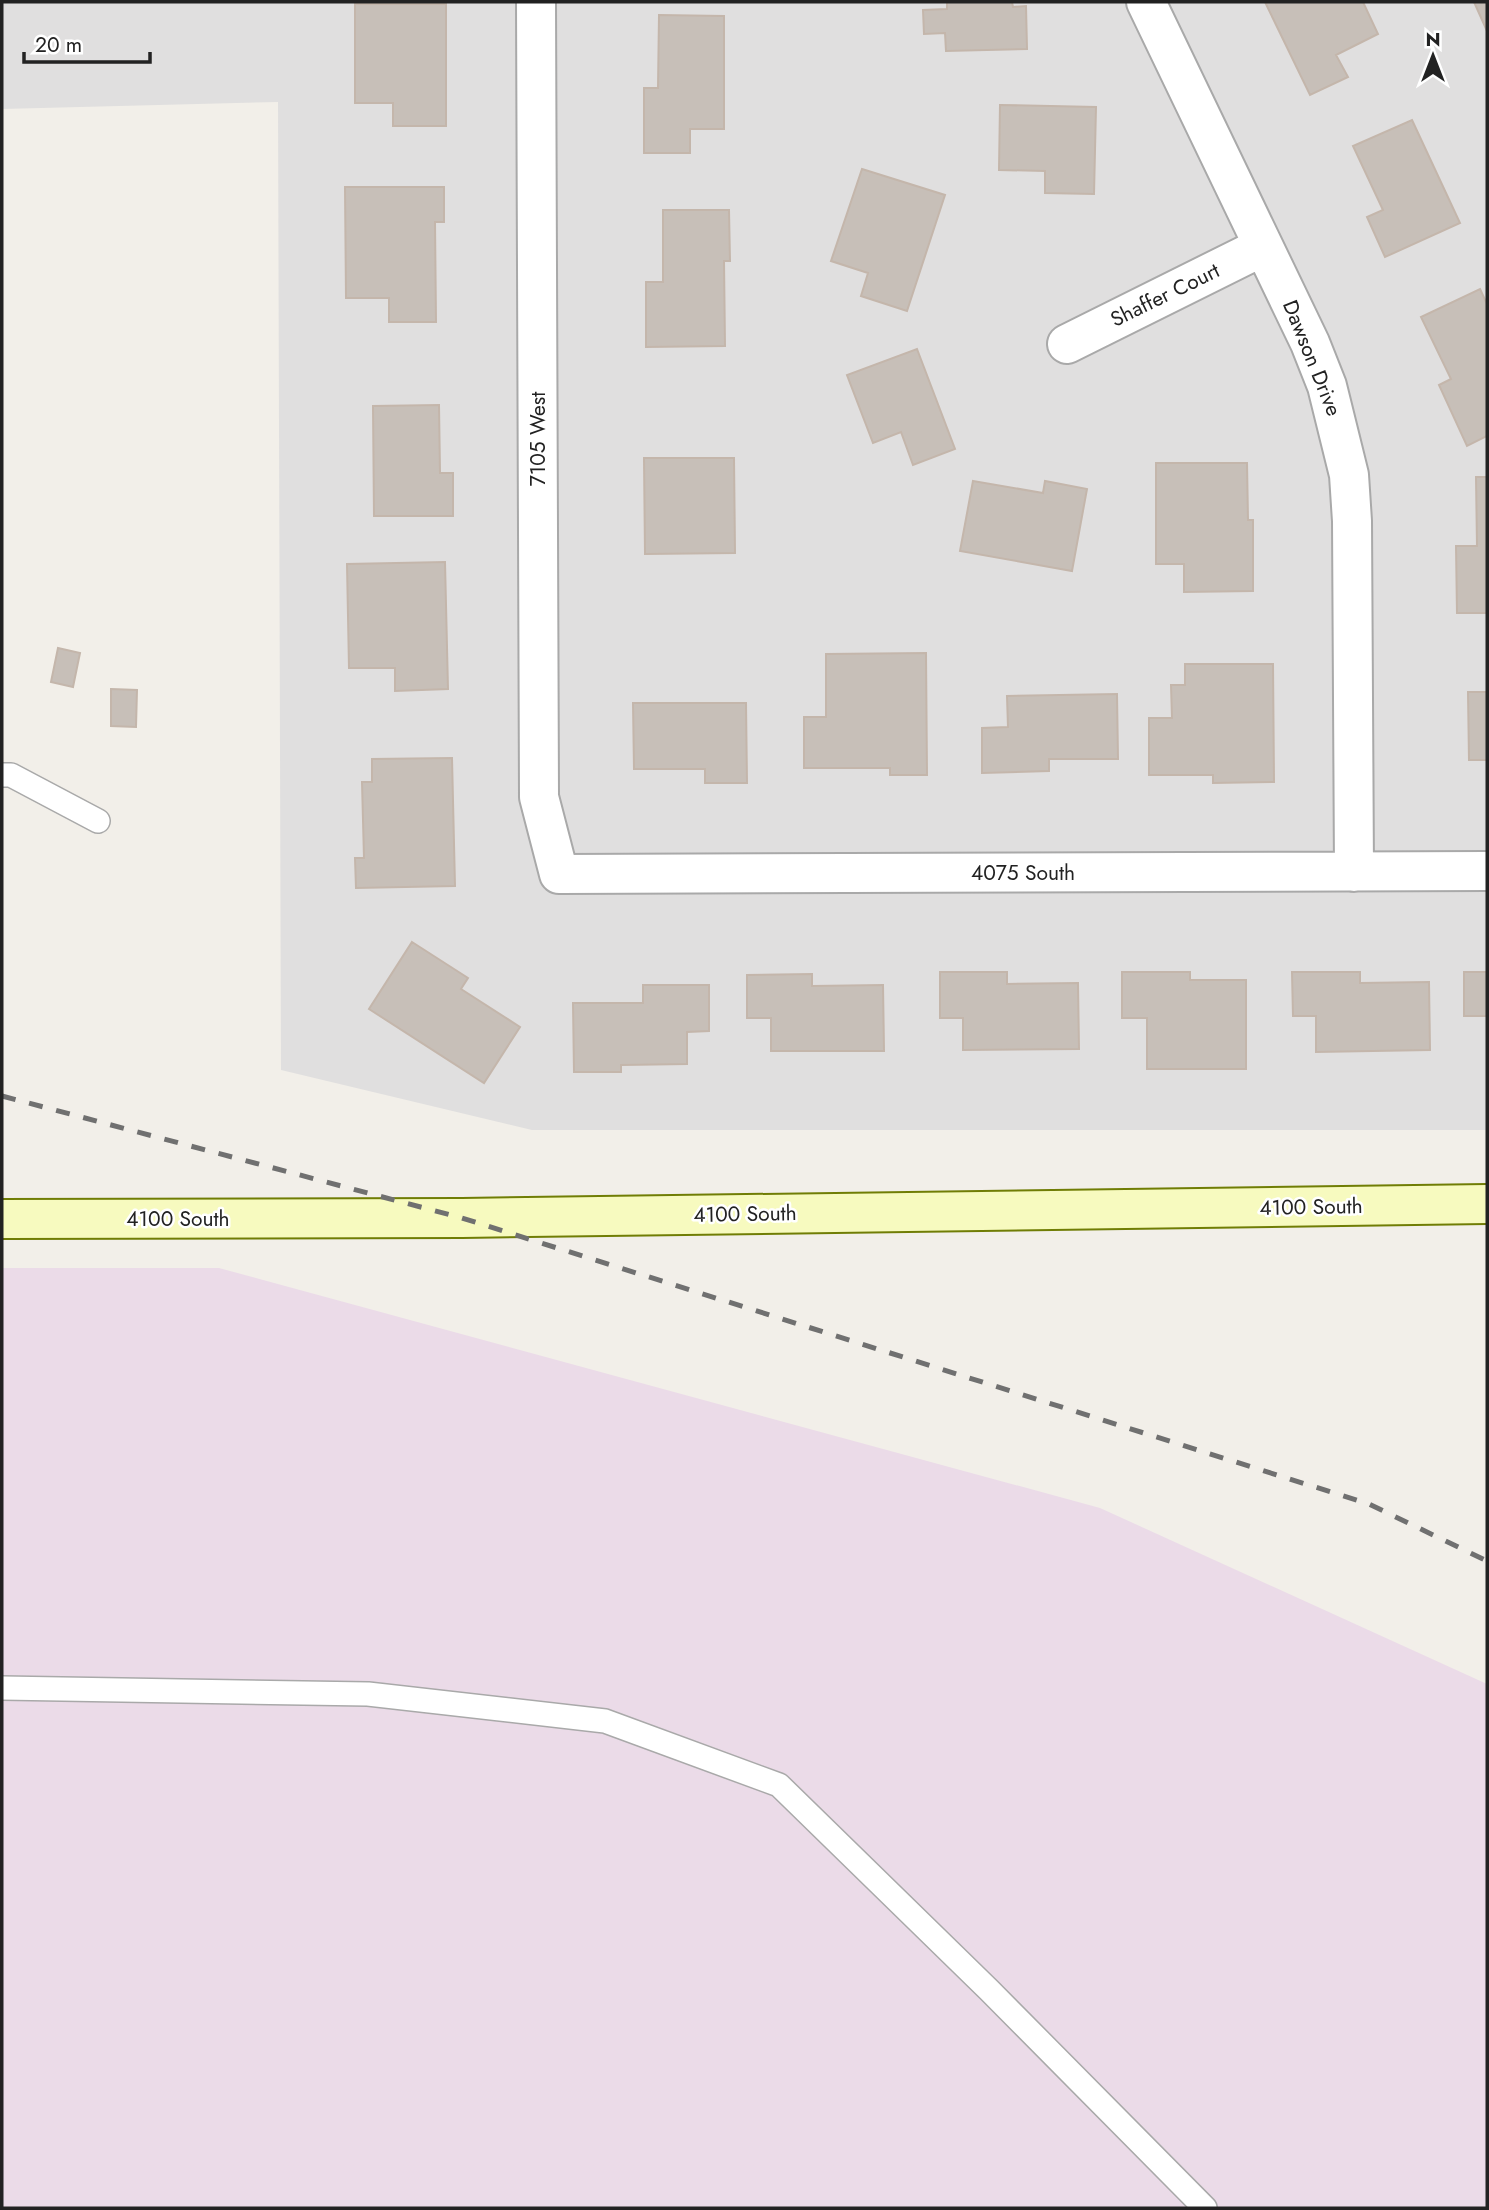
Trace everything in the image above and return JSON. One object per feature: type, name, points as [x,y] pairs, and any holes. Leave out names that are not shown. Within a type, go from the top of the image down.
[{"type":"main road","name":"4100 South","points":[[2,1219],[462,1218],[1487,1204]]},
{"type":"street","name":"7105 West","points":[[536,2],[539,797],[559,874]]},
{"type":"street","name":"Dawson Drive","points":[[1146,2],[1310,343],[1327,386],[1349,475],[1352,521],[1354,872]]},
{"type":"street","name":"Shaffer Court","points":[[1067,344],[1262,247]]},
{"type":"street","name":"4075 South","points":[[559,874],[1487,871]]},
{"type":"lane","points":[[2,775],[11,775],[98,821]]},
{"type":"lane","points":[[2,1688],[368,1694],[606,1721],[779,1785],[989,1990],[1205,2208]]},
{"type":"shaded area","points":[[2,2],[1487,2],[1487,1130],[532,1130],[281,1070],[278,102],[2,109]]},
{"type":"shaded area","points":[[2,1268],[219,1268],[1100,1508],[1487,1684],[1487,2208],[2,2208]]},
{"type":"building","points":[[947,2],[1012,2],[1013,7],[1026,6],[1027,49],[946,51],[945,33],[924,34],[923,10],[947,9]]},
{"type":"building","points":[[1265,2],[1363,2],[1378,34],[1336,55],[1348,77],[1310,95]]},
{"type":"building","points":[[1474,2],[1487,2],[1487,31]]},
{"type":"building","points":[[355,4],[446,4],[446,126],[393,126],[393,103],[355,103]]},
{"type":"building","points":[[659,15],[724,16],[724,129],[690,129],[690,153],[644,153],[644,88],[658,88]]},
{"type":"building","points":[[1000,105],[1096,107],[1094,194],[1045,193],[1045,171],[999,170]]},
{"type":"building","points":[[1412,120],[1460,223],[1385,257],[1367,217],[1383,210],[1353,146]]},
{"type":"building","points":[[862,169],[945,195],[907,311],[861,296],[868,273],[831,261]]},
{"type":"building","points":[[345,187],[444,187],[444,222],[435,222],[436,322],[389,322],[389,298],[346,298]]},
{"type":"building","points":[[663,210],[729,210],[730,261],[724,261],[725,346],[646,347],[646,282],[663,282]]},
{"type":"building","points":[[1480,289],[1487,304],[1487,436],[1467,446],[1439,385],[1451,379],[1421,317]]},
{"type":"building","points":[[917,349],[955,449],[913,465],[901,432],[873,443],[847,375]]},
{"type":"building","points":[[439,405],[440,473],[453,473],[453,516],[374,516],[373,406]]},
{"type":"building","points":[[644,458],[734,458],[735,553],[645,554]]},
{"type":"building","points":[[1156,463],[1247,463],[1248,520],[1253,520],[1253,591],[1184,592],[1184,564],[1156,564]]},
{"type":"building","points":[[1476,477],[1487,477],[1487,613],[1457,613],[1456,546],[1477,546]]},
{"type":"building","points":[[973,481],[1043,493],[1045,481],[1087,489],[1072,571],[960,551]]},
{"type":"building","points":[[445,562],[448,689],[395,691],[395,668],[349,668],[347,564]]},
{"type":"building","points":[[58,648],[80,653],[73,687],[51,682]]},
{"type":"building","points":[[926,653],[927,775],[890,775],[890,768],[804,768],[804,717],[826,717],[826,654]]},
{"type":"building","points":[[1185,664],[1273,664],[1274,782],[1213,783],[1213,775],[1149,775],[1149,718],[1172,718],[1171,685],[1185,685]]},
{"type":"building","points":[[111,689],[137,690],[136,727],[111,726]]},
{"type":"building","points":[[1468,692],[1487,692],[1487,760],[1469,760]]},
{"type":"building","points":[[1117,694],[1118,759],[1049,759],[1049,771],[982,773],[982,728],[1008,727],[1007,696]]},
{"type":"building","points":[[633,703],[746,703],[747,783],[705,783],[705,769],[634,769]]},
{"type":"building","points":[[452,758],[455,886],[356,888],[355,858],[364,858],[362,782],[372,782],[372,759]]},
{"type":"building","points":[[412,942],[468,978],[461,989],[520,1027],[484,1083],[369,1009]]},
{"type":"building","points":[[940,972],[1007,972],[1007,984],[1078,983],[1079,1049],[963,1050],[963,1018],[940,1018]]},
{"type":"building","points":[[1122,972],[1190,972],[1190,980],[1246,980],[1246,1069],[1147,1069],[1147,1018],[1122,1018]]},
{"type":"building","points":[[1292,972],[1360,972],[1360,983],[1429,982],[1430,1050],[1316,1052],[1316,1016],[1293,1016]]},
{"type":"building","points":[[1464,972],[1487,972],[1487,1016],[1464,1016]]},
{"type":"building","points":[[812,974],[812,986],[883,985],[884,1051],[771,1051],[771,1018],[747,1018],[747,975]]},
{"type":"building","points":[[643,985],[709,985],[709,1031],[687,1032],[687,1064],[621,1065],[621,1072],[574,1072],[573,1003],[643,1003]]},
{"type":"railway","points":[[2,1096],[462,1218],[1369,1504],[1487,1561]]}]
